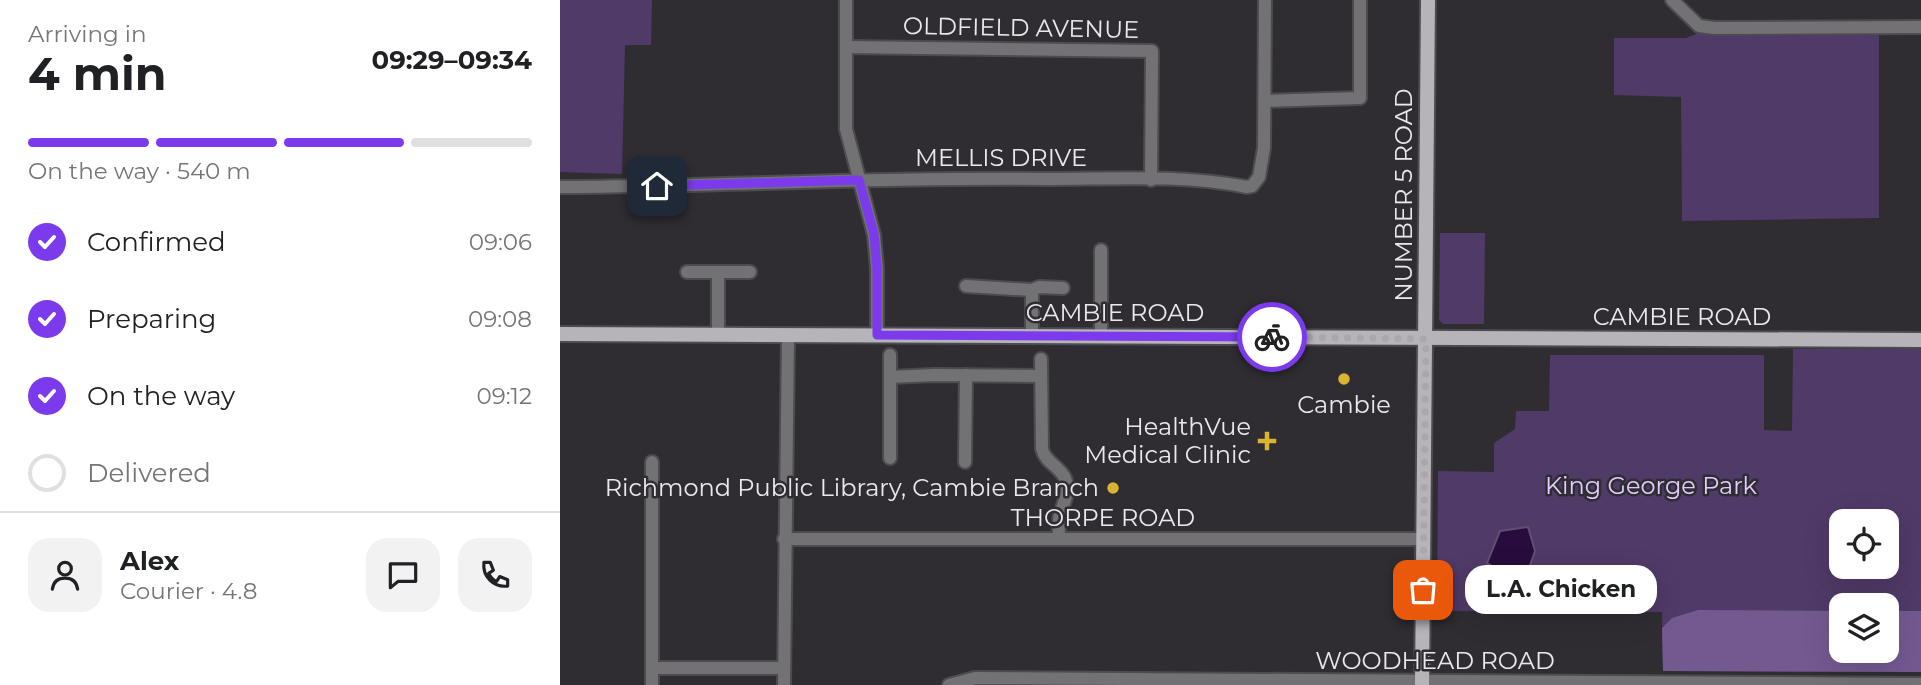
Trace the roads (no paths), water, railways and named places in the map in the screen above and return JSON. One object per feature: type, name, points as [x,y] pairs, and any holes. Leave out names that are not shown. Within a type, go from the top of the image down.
[{"type":"main road","name":"NUMBER 5 ROAD","points":[[1422,684],[1428,0]]},
{"type":"main road","name":"CAMBIE ROAD","points":[[560,334],[1921,340]]},
{"type":"street","points":[[846,0],[846,129],[875,243],[877,335]]},
{"type":"street","name":"MELLIS DRIVE","points":[[560,187],[953,178],[1204,180],[1252,186],[1259,177],[1264,148],[1265,0]]},
{"type":"street","points":[[1265,101],[1360,98],[1360,0]]},
{"type":"street","points":[[1672,0],[1699,26],[1714,28],[1921,27]]},
{"type":"street","name":"OLDFIELD AVENUE","points":[[846,47],[1152,51],[1152,180]]},
{"type":"street","points":[[1101,250],[1101,336]]},
{"type":"street","points":[[687,272],[750,272]]},
{"type":"street","points":[[718,272],[718,334]]},
{"type":"street","points":[[966,286],[1032,290],[1039,287],[1063,288]]},
{"type":"street","points":[[1032,290],[1032,335]]},
{"type":"street","points":[[784,685],[788,335]]},
{"type":"street","points":[[890,355],[890,458]]},
{"type":"street","points":[[1041,359],[1042,449],[1044,457],[1061,472],[1067,485],[1066,500],[1059,517],[1059,538]]},
{"type":"street","points":[[965,462],[966,375]]},
{"type":"street","points":[[890,377],[1041,376]]},
{"type":"street","points":[[652,462],[652,685]]},
{"type":"street","name":"THORPE ROAD","points":[[784,538],[1423,540]]},
{"type":"street","points":[[652,668],[784,668]]},
{"type":"street","name":"WOODHEAD ROAD","points":[[949,685],[975,678],[1422,684],[1921,684]]},
{"type":"place","name":"Cambie","points":[[1344,379]]},
{"type":"place","name":"HealthVue Medical Clinic","points":[[1267,441]]},
{"type":"place","name":"Richmond Public Library, Cambie Branch","points":[[1113,488]]},
{"type":"place","name":"L.A. Chicken","points":[[1423,590]]},
{"type":"park label","name":"King George Park","points":[[1651,486]]}]
